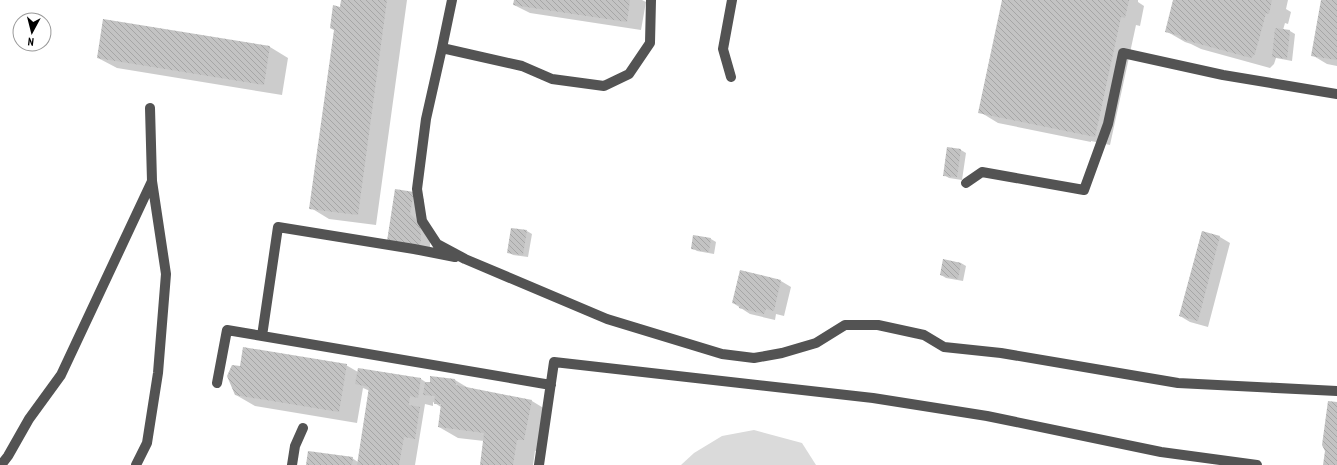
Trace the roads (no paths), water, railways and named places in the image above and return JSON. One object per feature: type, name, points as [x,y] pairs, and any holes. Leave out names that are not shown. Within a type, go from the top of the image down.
[{"type":"street","points":[[452,0],[426,119],[417,189],[422,221],[437,244],[465,259],[607,319],[722,354],[754,358],[782,353],[816,343],[845,325],[878,325],[924,335],[944,347],[1001,353],[1178,383],[1337,392]]},
{"type":"street","points":[[442,48],[522,66],[552,80],[604,86],[629,74],[650,43],[651,0]]},
{"type":"street","points":[[731,77],[723,49],[732,0]]},
{"type":"street","points":[[966,183],[982,172],[1084,190],[1108,124],[1123,53],[1223,75],[1337,94]]},
{"type":"street","points":[[136,465],[147,443],[151,419],[158,373],[166,274],[152,181],[150,108]]},
{"type":"street","points":[[1,465],[8,456],[29,419],[61,375],[152,181]]},
{"type":"street","points":[[262,336],[278,227],[414,249],[465,259]]},
{"type":"street","points":[[217,383],[227,330],[551,385]]},
{"type":"street","points":[[541,465],[554,362],[873,398],[987,416],[1161,452],[1257,465]]},
{"type":"street","points":[[292,465],[295,446],[303,428]]}]
